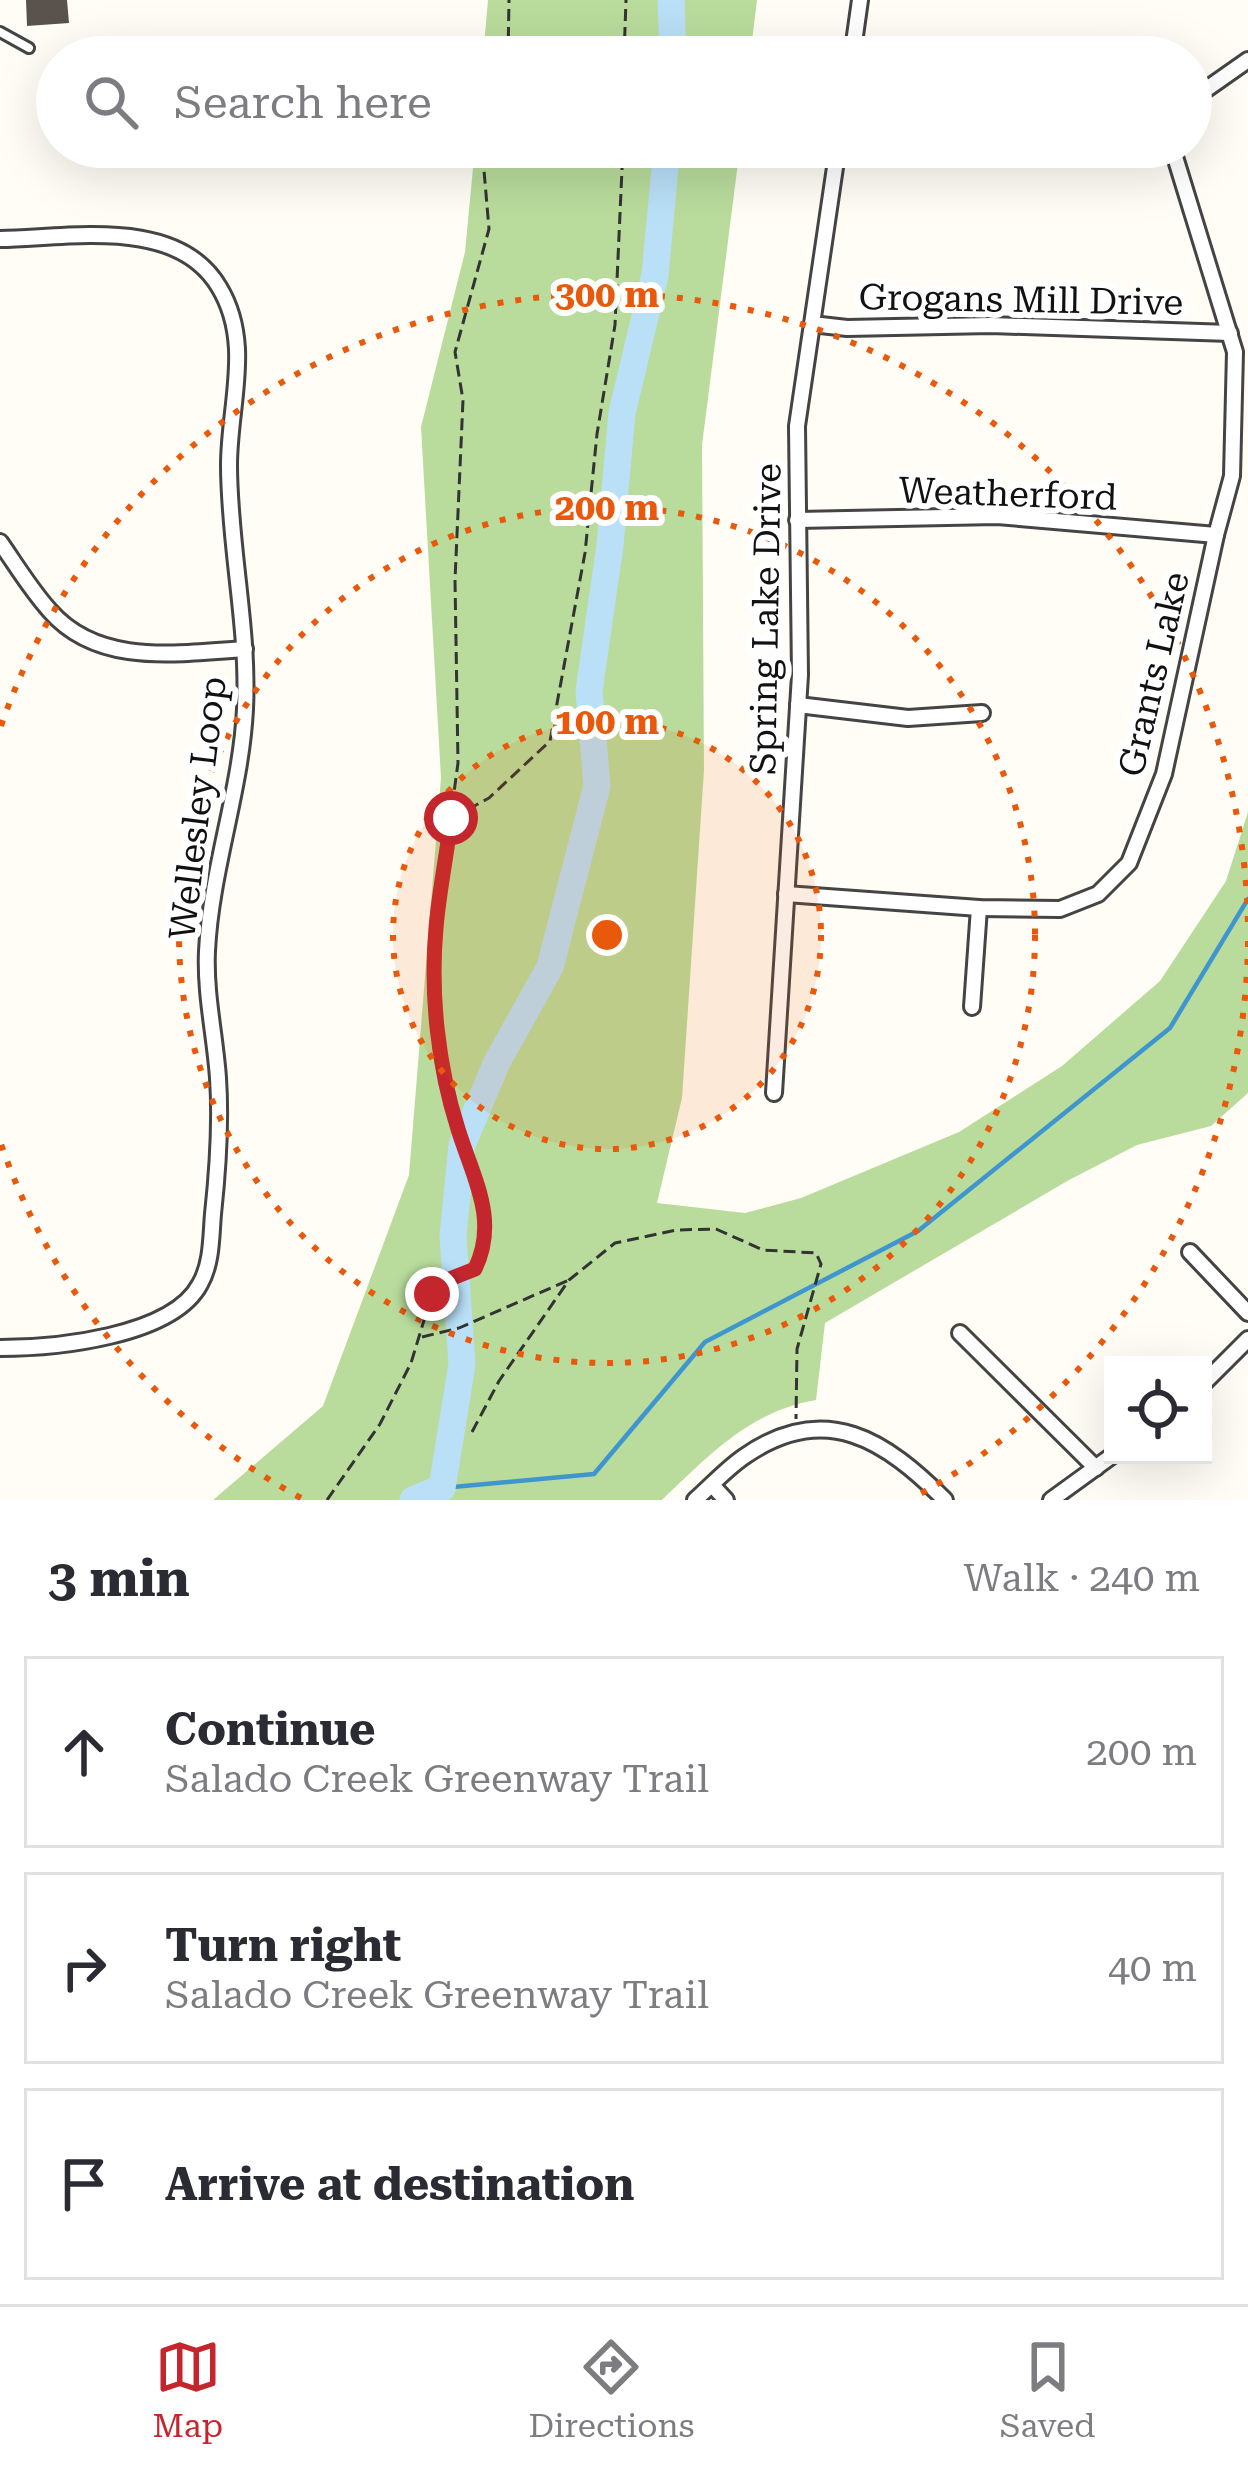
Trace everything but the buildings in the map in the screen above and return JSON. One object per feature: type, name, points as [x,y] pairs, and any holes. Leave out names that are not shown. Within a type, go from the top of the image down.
[{"type":"street","points":[[855,36],[860,0]]},
{"type":"street","points":[[1212,85],[1248,60]]},
{"type":"street","name":"Spring Lake Drive","points":[[774,1094],[798,705],[797,426],[835,168]]},
{"type":"street","name":"Grants Lake","points":[[787,894],[1060,909],[1098,894],[1129,863],[1164,774],[1232,476],[1238,374],[1230,333],[1179,168]]},
{"type":"street","name":"Wellesley Loop","points":[[0,239],[131,237],[171,246],[205,268],[219,286],[238,336],[229,493],[245,649],[241,759],[207,950],[220,1120],[208,1265],[190,1300],[171,1314],[97,1339],[0,1348]]},
{"type":"street","name":"Grogans Mill Drive","points":[[812,323],[847,328],[991,325],[1230,333]]},
{"type":"street","name":"Weatherford","points":[[797,520],[977,515],[1216,535]]},
{"type":"street","points":[[0,542],[51,613],[98,646],[153,653],[245,649]]},
{"type":"street","points":[[798,705],[908,718],[982,713]]},
{"type":"street","points":[[972,1007],[979,908]]},
{"type":"street","points":[[1190,1252],[1248,1312]]},
{"type":"street","points":[[960,1333],[1096,1468]]},
{"type":"street","points":[[1212,1375],[1248,1339]]},
{"type":"street","points":[[695,1500],[746,1455],[796,1433],[837,1431],[875,1443],[910,1464],[945,1500]]},
{"type":"street","points":[[1051,1500],[1104,1461]]},
{"type":"street","points":[[712,1485],[726,1500]]},
{"type":"lane","points":[[0,32],[28,48]]},
{"type":"path","points":[[508,36],[509,0]]},
{"type":"path","points":[[625,36],[626,0]]},
{"type":"path","points":[[327,1500],[380,1424],[420,1337],[432,1294],[442,1282],[475,1269],[486,1244],[483,1203],[443,1072],[436,953],[458,763],[455,580],[463,400],[455,352],[489,229],[484,168]]},
{"type":"path","points":[[451,818],[489,798],[550,741],[585,553],[597,434],[615,325],[622,168]]},
{"type":"path","points":[[420,1337],[459,1328],[569,1280],[615,1243],[676,1230],[716,1229],[763,1250],[816,1253],[821,1264],[797,1349],[796,1433]]},
{"type":"path","points":[[472,1432],[499,1381],[569,1280]]},
{"type":"green space","points":[[488,0],[757,0],[753,36],[485,36]]},
{"type":"green space","points":[[473,168],[737,168],[702,445],[704,770],[682,1098],[657,1203],[745,1213],[801,1198],[959,1132],[1062,1066],[1160,981],[1226,881],[1248,812],[1248,1093],[1211,1126],[1137,1145],[825,1323],[816,1400],[750,1425],[662,1500],[213,1500],[323,1406],[409,1175],[441,778],[421,427],[465,252]]},
{"type":"waterway","points":[[671,0],[672,36]]},
{"type":"waterway","points":[[413,1500],[442,1488],[462,1364],[453,1236],[462,1145],[497,1062],[550,967],[597,786],[589,691],[610,545],[622,413],[655,275],[665,168]]},
{"type":"waterway","points":[[442,1488],[594,1474],[705,1342],[918,1231],[1170,1028],[1248,899]]},
{"type":"route","points":[[432,1294],[442,1282],[475,1269],[487,1233],[483,1203],[446,1088],[438,1016],[436,932],[451,818]]}]
